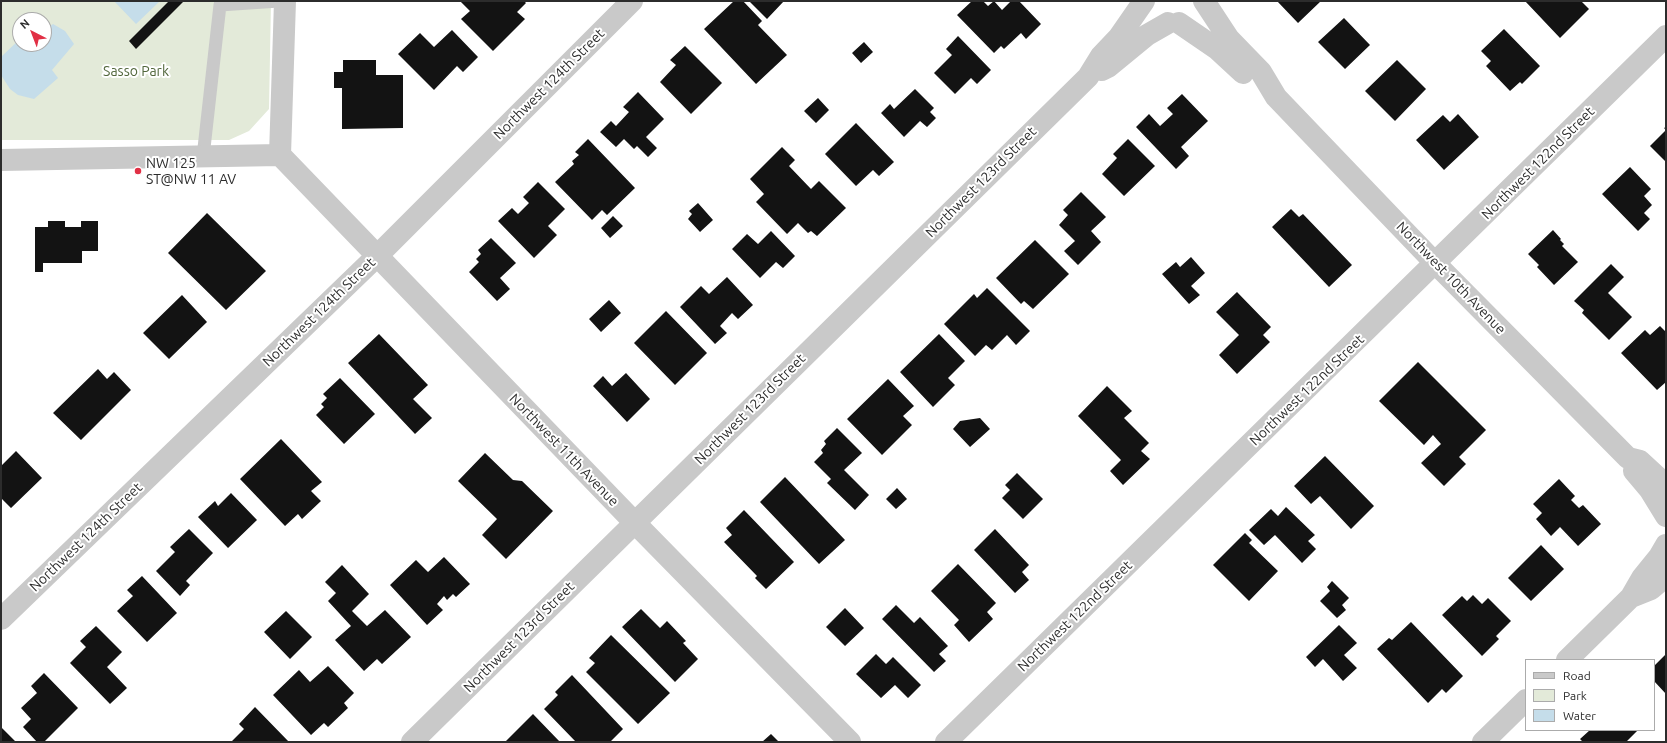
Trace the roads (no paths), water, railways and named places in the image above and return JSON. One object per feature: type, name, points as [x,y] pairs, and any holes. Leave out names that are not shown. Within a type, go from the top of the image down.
[{"type":"street","points":[[1,160],[280,155],[285,1]]},
{"type":"street","name":"Northwest 124th Street","points":[[1,619],[377,256],[632,1]]},
{"type":"street","name":"Northwest 10th Avenue","points":[[1144,1],[1147,9],[1156,18],[1173,23],[1217,49],[1253,82],[1276,96]]},
{"type":"street","name":"Northwest 123rd Street","points":[[412,742],[1088,77],[1101,56],[1119,37],[1144,1]]},
{"type":"street","name":"Northwest 10th Avenue","points":[[1204,1],[1229,39],[1261,72],[1276,96],[1436,264],[1628,458],[1640,461],[1666,485]]},
{"type":"street","name":"Northwest 123rd Street","points":[[1088,77],[1108,67],[1147,35],[1173,23],[1190,18],[1204,1]]},
{"type":"street","name":"Northwest 122nd Street","points":[[946,742],[1436,264],[1666,36]]},
{"type":"street","name":"Northwest 11th Avenue","points":[[280,155],[635,523],[850,742]]},
{"type":"street","name":"Northwest 10th Avenue","points":[[1628,458],[1630,467],[1650,490],[1666,516]]},
{"type":"street","points":[[1568,659],[1631,597],[1642,578],[1659,557],[1666,545]]},
{"type":"street","points":[[1631,597],[1651,589],[1666,576]]},
{"type":"street","points":[[1483,742],[1525,701]]},
{"type":"lane","points":[[203,157],[220,5],[279,1]]},
{"type":"water","points":[[114,1],[160,1],[136,24]]},
{"type":"water","points":[[52,25],[65,31],[74,44],[52,70],[58,78],[34,99],[18,95],[10,89],[1,75],[1,57],[12,47],[12,52],[52,52]]},
{"type":"place","name":"NW 125 ST@NW 11 AV","points":[[138,171]]},
{"type":"park label","name":"Sasso Park","points":[[136,71]]}]
